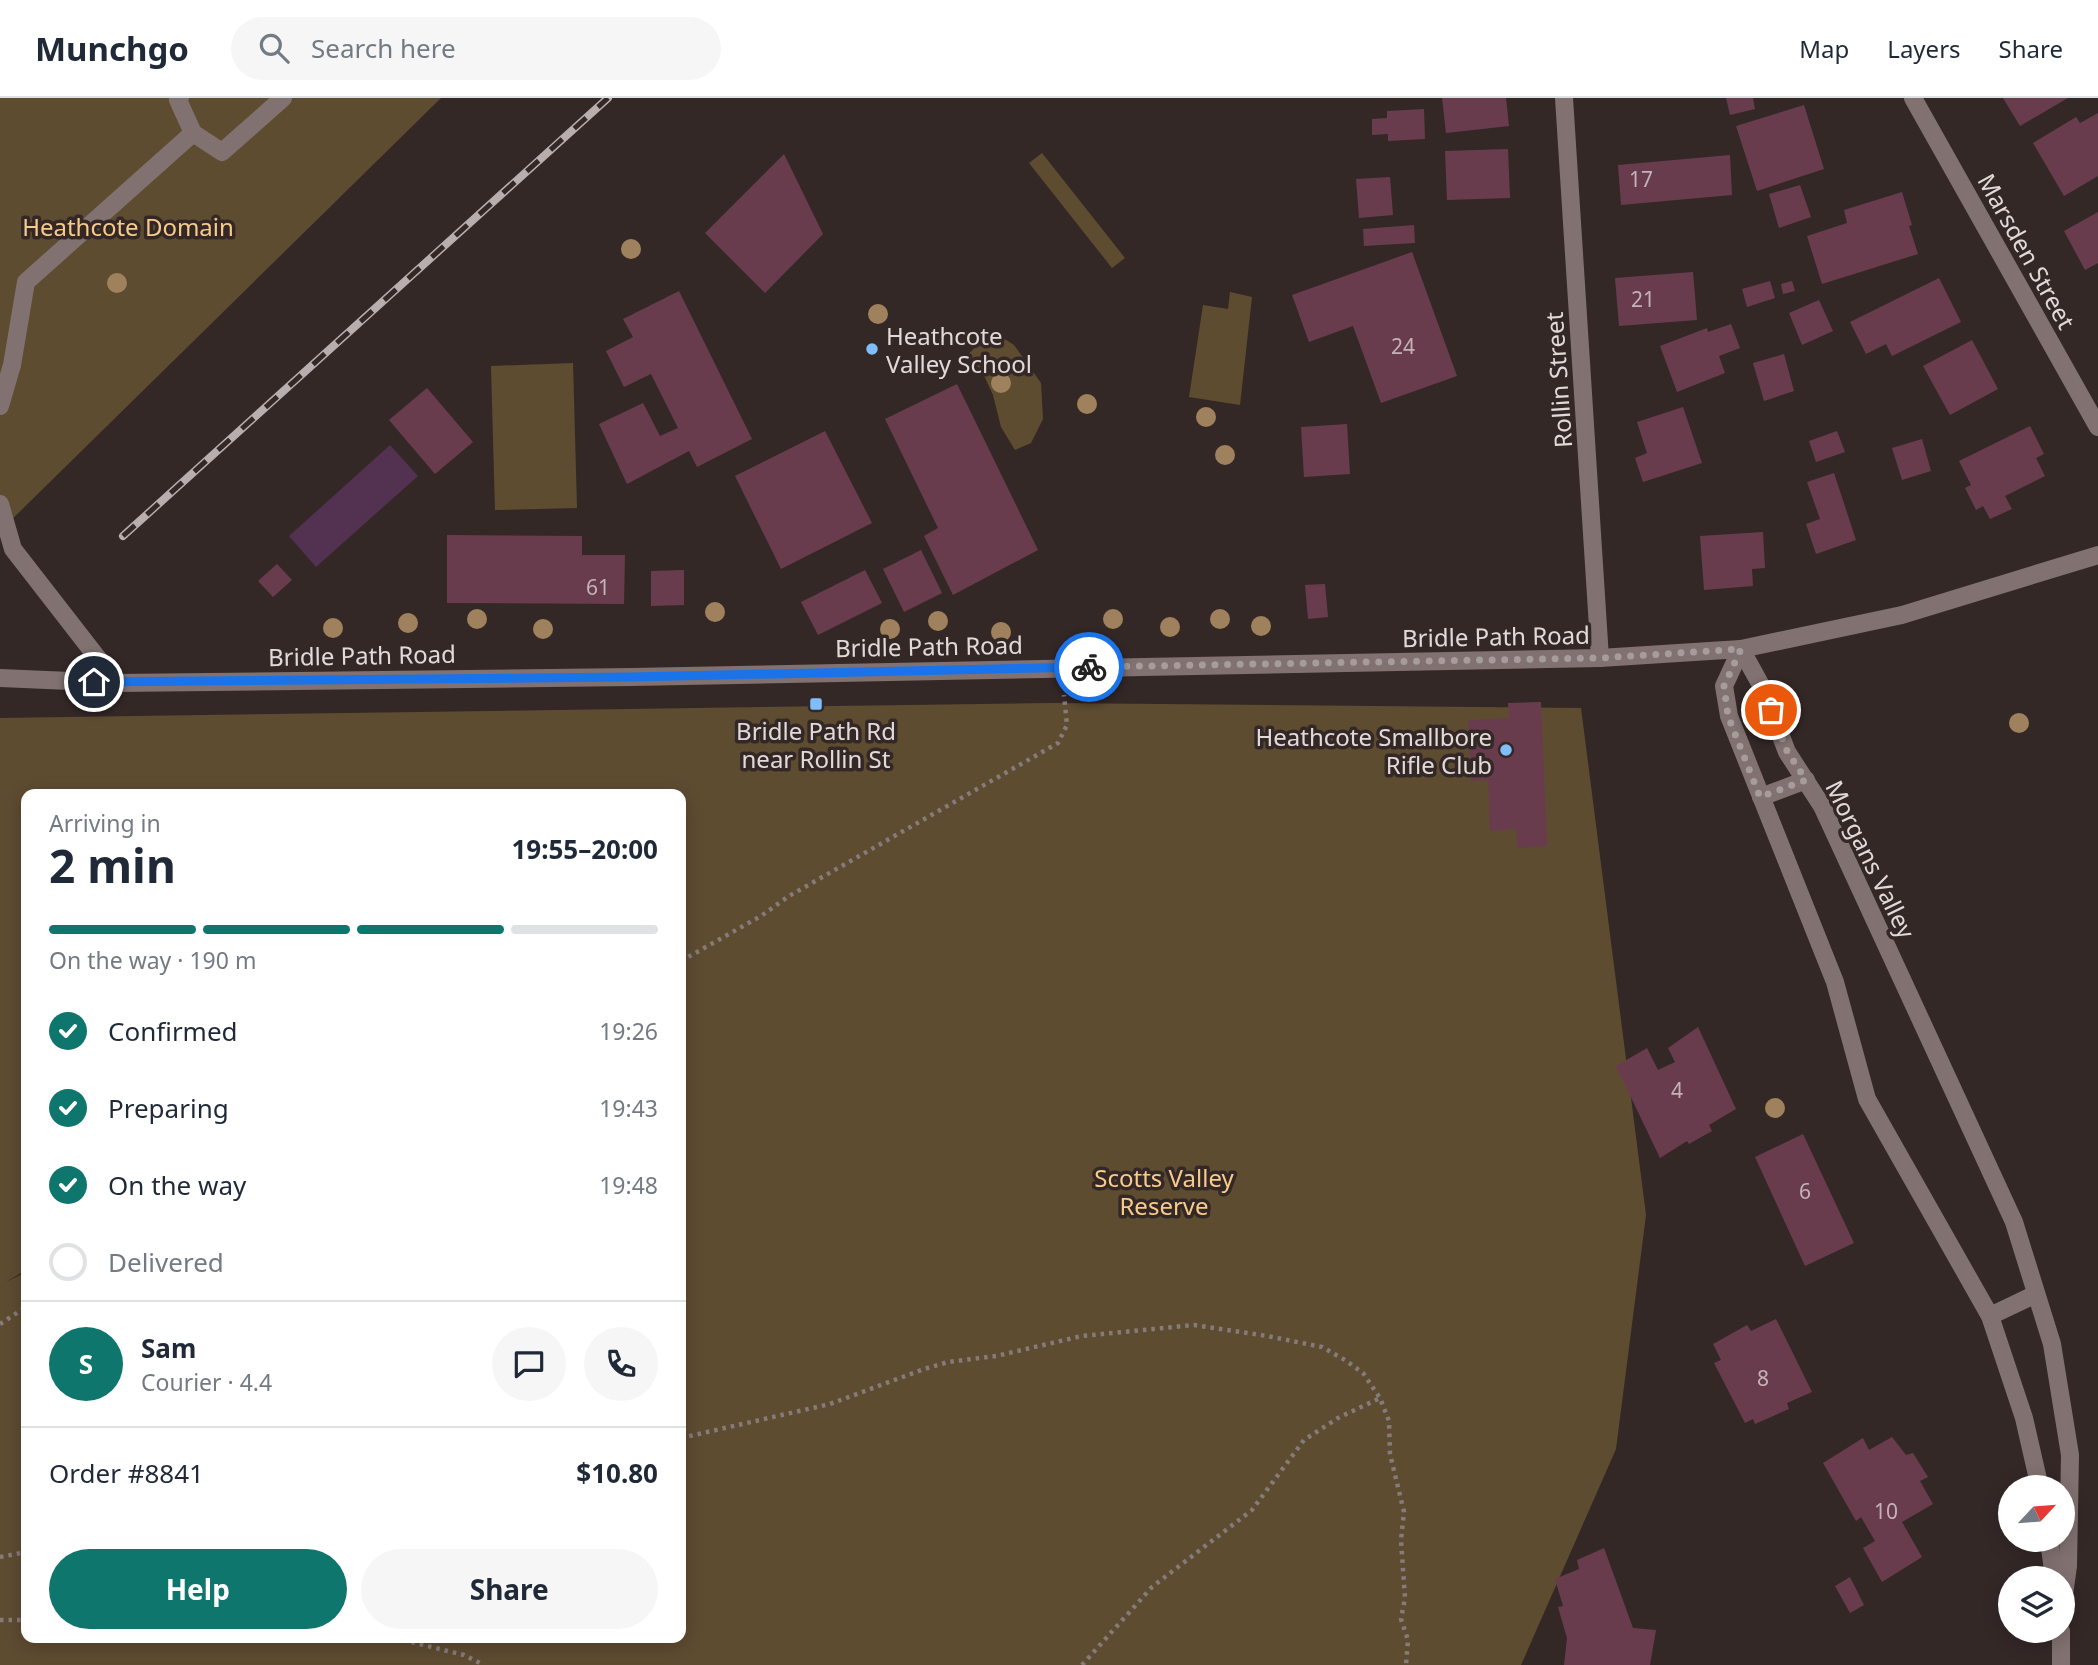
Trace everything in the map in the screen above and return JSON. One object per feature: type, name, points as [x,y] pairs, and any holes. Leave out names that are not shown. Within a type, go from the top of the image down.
[{"type":"street","points":[[180,98],[178,100],[193,133],[222,152],[283,98]]},
{"type":"street","name":"Rollin Street","points":[[1564,98],[1600,658]]},
{"type":"street","name":"Marsden Street","points":[[1913,98],[2098,427]]},
{"type":"street","points":[[0,406],[12,365],[26,282],[193,133]]},
{"type":"street","points":[[0,503],[13,549],[117,683]]},
{"type":"street","name":"Bridle Path Road","points":[[0,678],[117,683],[632,677],[1600,658],[1741,649],[1902,615],[2098,555]]},
{"type":"street","points":[[1741,649],[1724,686],[1728,716],[1835,982],[1867,1099],[1990,1317],[2024,1418],[2037,1475]]},
{"type":"street","name":"Morgans Valley","points":[[1741,649],[1763,689],[1787,751],[1822,806],[2014,1222],[2052,1344],[2070,1455],[2068,1566]]},
{"type":"street","points":[[1760,797],[1806,780]]},
{"type":"street","points":[[1990,1317],[2036,1294]]},
{"type":"street","points":[[2061,1643],[2061,1665]]},
{"type":"path","points":[[686,958],[761,916],[789,896],[1058,743],[1067,725],[1063,690]]},
{"type":"path","points":[[0,1324],[21,1310]]},
{"type":"path","points":[[686,1437],[830,1404],[924,1368],[996,1356],[1082,1336],[1194,1325],[1322,1347],[1363,1373],[1380,1398],[1389,1421],[1390,1454],[1404,1512],[1401,1540],[1405,1598],[1401,1619],[1408,1640],[1406,1665]]},
{"type":"path","points":[[1083,1665],[1152,1587],[1252,1510],[1304,1440],[1338,1418],[1380,1398]]},
{"type":"path","points":[[0,1557],[21,1553]]},
{"type":"path","points":[[0,1620],[21,1620]]},
{"type":"path","points":[[415,1643],[464,1655],[484,1665]]},
{"type":"green space","name":"Heathcote Domain","points":[[0,98],[441,98],[0,531]]},
{"type":"green space","points":[[1042,153],[1125,258],[1112,268],[1029,163]]},
{"type":"green space","points":[[1230,292],[1252,297],[1240,405],[1189,397],[1203,305],[1228,309]]},
{"type":"green space","points":[[992,336],[1000,336],[1014,345],[1041,383],[1043,419],[1031,443],[1015,450],[1001,427],[993,395],[981,369],[964,359],[980,342]]},
{"type":"green space","points":[[573,363],[577,508],[495,510],[491,366]]},
{"type":"green space","name":"Scotts Valley Reserve","points":[[1050,703],[1581,708],[1646,1215],[1616,1449],[1521,1665],[0,1665],[0,718]]},
{"type":"shaded area","points":[[390,445],[418,476],[316,567],[289,536]]},
{"type":"building","points":[[1442,98],[1506,98],[1509,126],[1446,133]]},
{"type":"building","points":[[1726,98],[1753,98],[1755,109],[1730,115]]},
{"type":"building","points":[[2003,98],[2068,98],[2020,126]]},
{"type":"building","points":[[1804,105],[1824,169],[1757,191],[1736,126]]},
{"type":"building","points":[[1424,109],[1425,139],[1388,141],[1388,134],[1372,135],[1372,119],[1387,118],[1387,111]]},
{"type":"building","points":[[2098,113],[2098,176],[2064,196],[2033,143],[2076,117],[2080,123]]},
{"type":"building","points":[[1508,149],[1510,198],[1447,200],[1445,151]]},
{"type":"building","points":[[784,154],[823,234],[765,293],[705,233]]},
{"type":"building","points":[[1730,155],[1732,195],[1621,205],[1618,165]]},
{"type":"building","points":[[1390,177],[1393,215],[1359,218],[1356,179]]},
{"type":"building","points":[[1800,185],[1811,217],[1779,228],[1769,194]]},
{"type":"building","points":[[1902,192],[1918,254],[1822,284],[1807,236],[1847,223],[1844,210]]},
{"type":"building","points":[[2098,212],[2098,263],[2085,270],[2064,231]]},
{"type":"building","points":[[1414,225],[1415,243],[1364,246],[1363,229]]},
{"type":"building","points":[[1412,252],[1457,376],[1381,403],[1353,326],[1309,342],[1292,295]]},
{"type":"building","points":[[1693,272],[1697,320],[1619,326],[1615,278]]},
{"type":"building","points":[[1939,278],[1961,322],[1892,356],[1886,344],[1866,354],[1850,322]]},
{"type":"building","points":[[1770,281],[1775,298],[1747,307],[1742,289]]},
{"type":"building","points":[[1792,281],[1795,291],[1783,294],[1781,284]]},
{"type":"building","points":[[679,291],[752,439],[697,467],[689,451],[627,484],[599,424],[643,403],[660,436],[678,428],[651,374],[624,387],[606,351],[633,337],[623,319]]},
{"type":"building","points":[[1819,300],[1833,331],[1802,345],[1789,313]]},
{"type":"building","points":[[1731,324],[1740,348],[1719,356],[1725,373],[1677,392],[1660,346],[1707,328],[1708,332]]},
{"type":"building","points":[[1972,340],[1998,389],[1950,415],[1923,366]]},
{"type":"building","points":[[1784,354],[1794,391],[1764,401],[1753,363]]},
{"type":"building","points":[[957,384],[1038,550],[953,595],[924,536],[938,528],[885,419]]},
{"type":"building","points":[[427,388],[473,442],[435,474],[389,420]]},
{"type":"building","points":[[1683,407],[1702,463],[1643,482],[1635,458],[1647,453],[1637,422]]},
{"type":"building","points":[[1347,424],[1350,474],[1304,477],[1301,427]]},
{"type":"building","points":[[2030,426],[2044,454],[2036,458],[2045,476],[2005,496],[2012,509],[1990,519],[1983,506],[1976,510],[1965,488],[1971,485],[1959,461]]},
{"type":"building","points":[[825,431],[872,523],[781,569],[735,476]]},
{"type":"building","points":[[1837,431],[1845,452],[1816,462],[1809,441]]},
{"type":"building","points":[[1922,439],[1931,471],[1902,480],[1892,448]]},
{"type":"building","points":[[1834,473],[1856,540],[1816,554],[1806,524],[1820,519],[1807,482]]},
{"type":"building","points":[[1763,532],[1765,568],[1752,569],[1753,586],[1704,590],[1700,536]]},
{"type":"building","points":[[447,535],[582,536],[582,555],[625,555],[624,604],[447,603]]},
{"type":"building","points":[[921,550],[942,593],[904,612],[883,569]]},
{"type":"building","points":[[277,564],[292,580],[273,597],[258,581]]},
{"type":"building","points":[[684,570],[684,605],[651,606],[651,571]]},
{"type":"building","points":[[865,570],[882,603],[818,635],[801,602]]},
{"type":"building","points":[[1325,584],[1328,617],[1308,619],[1305,585]]},
{"type":"building","name":"Heathcote Smallbore Rifle Club","points":[[1541,702],[1547,846],[1517,848],[1516,829],[1490,831],[1488,780],[1471,781],[1468,720],[1509,718],[1508,703]]},
{"type":"building","points":[[1698,1027],[1736,1109],[1709,1125],[1712,1131],[1689,1144],[1687,1141],[1660,1158],[1616,1066],[1647,1048],[1658,1070],[1675,1062],[1668,1048]]},
{"type":"building","points":[[1803,1134],[1854,1243],[1805,1266],[1755,1157]]},
{"type":"building","points":[[1776,1319],[1812,1392],[1787,1403],[1789,1409],[1755,1424],[1753,1419],[1745,1423],[1714,1363],[1721,1360],[1713,1344],[1747,1325],[1751,1331]]},
{"type":"building","points":[[1892,1437],[1906,1455],[1913,1453],[1928,1477],[1920,1481],[1933,1504],[1902,1522],[1922,1557],[1882,1582],[1863,1548],[1875,1541],[1861,1517],[1856,1521],[1823,1463],[1863,1438],[1869,1450]]},
{"type":"building","points":[[1604,1548],[1633,1628],[1656,1630],[1650,1665],[1564,1665],[1567,1638],[1558,1607],[1563,1606],[1555,1579],[1579,1569],[1577,1560]]},
{"type":"building","points":[[1850,1577],[1864,1605],[1850,1613],[1835,1586]]},
{"type":"railway","points":[[123,536],[608,98]]},
{"type":"way so far","points":[[1089,667],[1600,658],[1741,649],[1724,686],[1728,716],[1760,797],[1806,780],[1787,751],[1771,710]]},
{"type":"place","name":"Heathcote Valley School","points":[[872,349]]},
{"type":"place","name":"Bridle Path Rd near Rollin St","points":[[816,704]]},
{"type":"place","name":"Heathcote Smallbore Rifle Club","points":[[1506,750]]},
{"type":"route","points":[[94,682],[632,677],[1089,667]]}]
